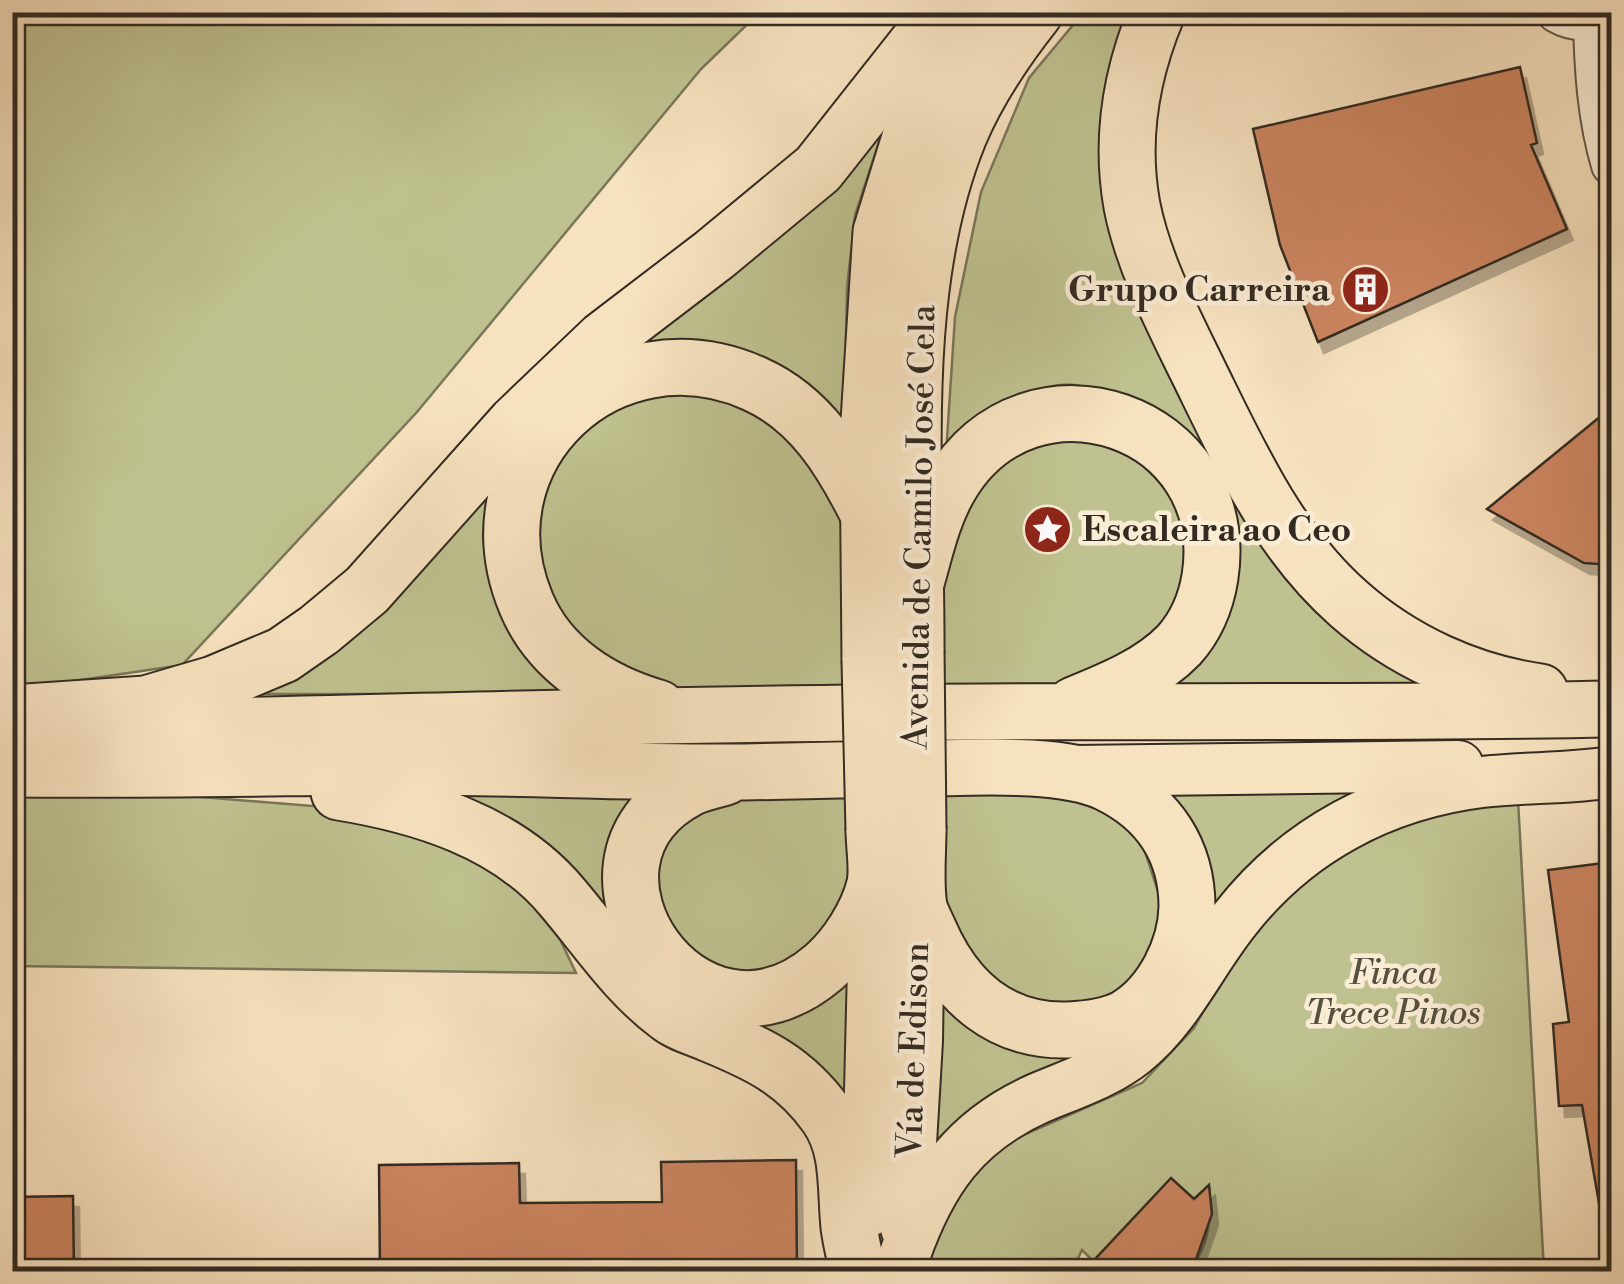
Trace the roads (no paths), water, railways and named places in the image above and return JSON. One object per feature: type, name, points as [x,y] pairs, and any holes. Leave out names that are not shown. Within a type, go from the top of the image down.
[{"type":"highway","points":[[12,713],[146,704],[214,684],[283,654],[319,630],[367,590],[516,424],[604,338],[714,256],[818,169],[942,12]]},
{"type":"highway","name":"Avenida de Camilo José Cela","points":[[897,863],[893,655],[868,513],[868,420],[882,232],[908,141],[944,63],[977,12]]},
{"type":"highway","name":"Avenida de Camilo José Cela","points":[[893,655],[917,579],[915,401],[922,290],[934,215],[960,134],[1002,54],[1036,12]]},
{"type":"highway","points":[[1157,12],[1138,64],[1128,123],[1132,206],[1149,260],[1181,335],[1252,479],[1278,522],[1348,604],[1416,650],[1482,680],[1612,707]]},
{"type":"highway","points":[[686,715],[633,700],[589,679],[554,649],[532,617],[516,579],[509,536],[515,495],[532,454],[556,421],[588,394],[632,373],[671,368],[714,370],[756,384],[790,406],[834,451],[868,513]]},
{"type":"highway","points":[[917,579],[933,521],[951,484],[971,459],[1020,424],[1056,413],[1093,413],[1129,423],[1158,440],[1182,464],[1198,491],[1210,524],[1213,556],[1208,590],[1198,618],[1179,645],[1144,672],[1058,712]]},
{"type":"highway","points":[[12,748],[139,729],[686,715],[1380,714],[1612,707]]},
{"type":"highway","points":[[12,748],[1297,739]]},
{"type":"highway","points":[[12,769],[380,767],[742,772],[996,767],[1058,771],[1106,782],[1150,812],[1185,868],[1186,932],[1167,975],[1147,1000],[1127,1016],[1103,1026],[1042,1030],[1016,1023],[974,999],[942,960],[897,863]]},
{"type":"highway","points":[[167,771],[398,801],[458,822],[512,853],[560,894],[609,960],[671,1018],[780,1066],[811,1097],[828,1118],[844,1154],[849,1228],[883,1267]]},
{"type":"highway","points":[[742,772],[690,788],[660,808],[643,833],[632,864],[632,897],[639,924],[668,968],[691,984],[724,998],[763,997],[807,982],[837,956],[897,863]]},
{"type":"main road","points":[[1297,739],[1612,725]]},
{"type":"main road","points":[[1297,739],[1612,753]]},
{"type":"main road","points":[[1058,771],[1612,769]]},
{"type":"main road","points":[[883,1267],[934,1184],[961,1151],[1007,1115],[1114,1066],[1136,1049],[1179,1002],[1237,916],[1299,852],[1329,832],[1409,798],[1478,783],[1612,769]]},
{"type":"main road","name":"Vía de Edison","points":[[883,1267],[917,1041],[897,863]]},
{"type":"street","points":[[1588,15],[1604,138],[1612,165]]},
{"type":"place","name":"Grupo Carreira","points":[[1365,290]]},
{"type":"place","name":"Escaleira ao Ceo","points":[[1047,530]]},
{"type":"park label","name":"Finca Trece Pinos","points":[[1393,993]]}]
